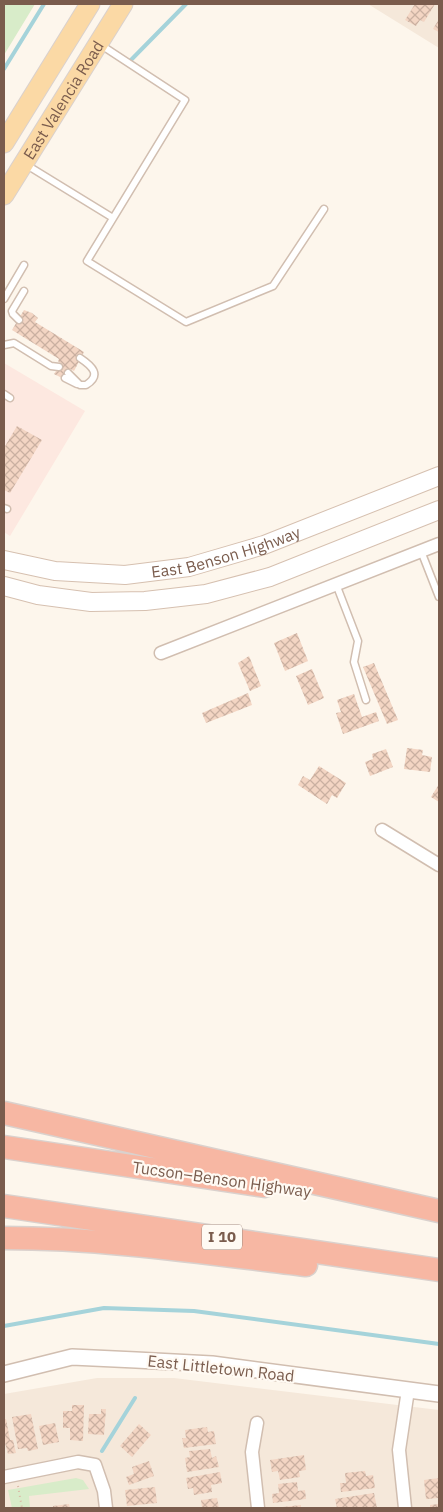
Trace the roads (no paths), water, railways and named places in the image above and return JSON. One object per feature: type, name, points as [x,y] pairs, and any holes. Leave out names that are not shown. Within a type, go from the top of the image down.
[{"type":"highway","points":[[4,1113],[439,1211]]},
{"type":"highway","name":"Tucson–Benson Highway","points":[[4,1147],[439,1211]]},
{"type":"highway","name":"I 10","points":[[4,1206],[439,1270]]},
{"type":"highway","points":[[4,1238],[63,1238],[113,1242],[439,1280]]},
{"type":"main road","name":"East Valencia Road","points":[[4,143],[90,4]]},
{"type":"main road","name":"East Valencia Road","points":[[4,195],[123,4]]},
{"type":"main road","name":"East Benson Highway","points":[[4,560],[55,571],[125,575],[189,567],[264,545],[439,476]]},
{"type":"main road","name":"East Benson Highway","points":[[4,586],[38,595],[91,602],[145,601],[206,594],[270,577],[439,510]]},
{"type":"street","points":[[161,653],[439,544]]},
{"type":"street","points":[[382,830],[439,865]]},
{"type":"street","name":"East Littletown Road","points":[[4,1374],[72,1357],[212,1364],[439,1394]]},
{"type":"street","points":[[405,1508],[399,1450],[408,1390]]},
{"type":"street","points":[[257,1423],[252,1452],[258,1508]]},
{"type":"street","points":[[4,1477],[78,1462],[95,1465],[104,1491],[106,1508]]},
{"type":"lane","points":[[98,44],[185,100],[87,261],[186,322],[273,286],[324,209]]},
{"type":"lane","points":[[24,163],[113,218]]},
{"type":"lane","points":[[4,299],[24,266]]},
{"type":"lane","points":[[19,320],[12,311],[24,291]]},
{"type":"lane","points":[[4,345],[14,343],[55,368]]},
{"type":"lane","points":[[66,375],[80,385],[89,384],[93,379],[94,372],[91,366],[80,358]]},
{"type":"lane","points":[[4,394],[10,398]]},
{"type":"lane","points":[[421,551],[439,597]]},
{"type":"lane","points":[[336,584],[358,641],[354,662],[366,700]]},
{"type":"waterway","points":[[4,69],[44,4]]},
{"type":"waterway","points":[[129,62],[186,4]]},
{"type":"waterway","points":[[4,1326],[104,1308],[194,1311],[439,1344]]},
{"type":"waterway","points":[[102,1451],[135,1398]]}]
